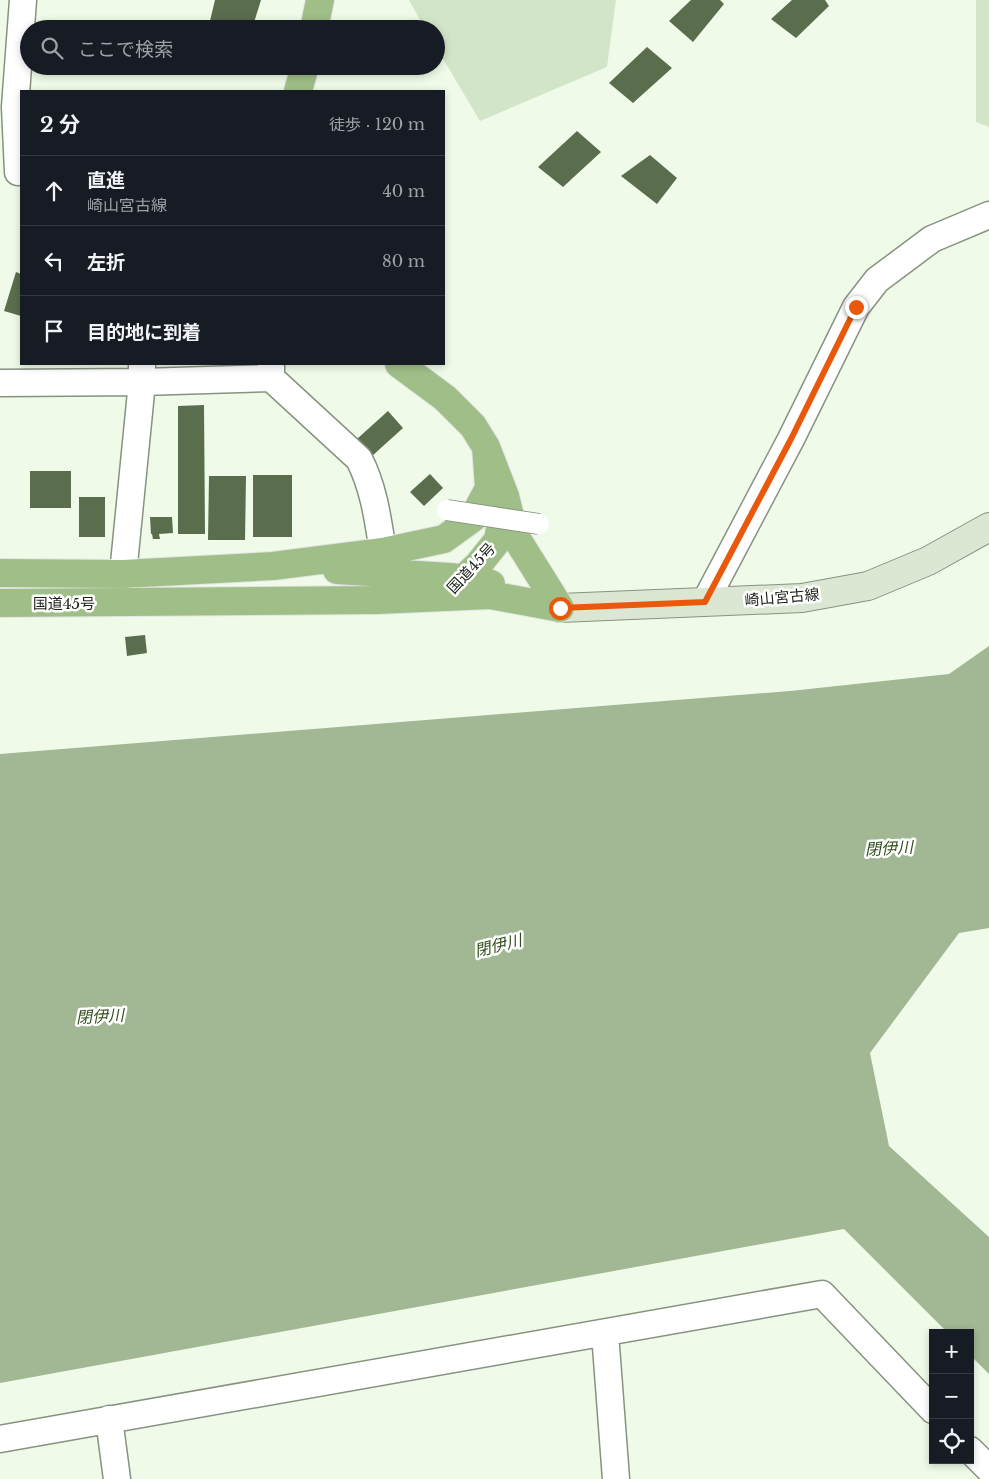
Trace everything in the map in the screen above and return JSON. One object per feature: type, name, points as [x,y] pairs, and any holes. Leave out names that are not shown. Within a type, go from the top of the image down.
[{"type":"highway","points":[[316,20],[320,0]]},
{"type":"highway","points":[[298,90],[302,75]]},
{"type":"highway","points":[[400,365],[446,398],[474,426],[486,447],[508,508],[515,536],[560,608]]},
{"type":"highway","name":"国道45号","points":[[0,573],[124,574],[273,566],[383,552],[444,539],[473,518],[489,488],[486,447]]},
{"type":"highway","name":"国道45号","points":[[0,603],[377,600],[471,583],[498,540],[508,508]]},
{"type":"highway","points":[[471,583],[473,518]]},
{"type":"highway","points":[[273,566],[471,583],[560,608]]},
{"type":"main road","name":"崎山宮古線","points":[[560,608],[802,598],[868,586],[928,561],[989,527]]},
{"type":"street","points":[[22,20],[23,0]]},
{"type":"street","points":[[13,171],[20,40]]},
{"type":"street","points":[[705,602],[791,439],[856,307],[877,280],[932,239],[989,215]]},
{"type":"street","points":[[0,383],[142,373],[271,371],[359,459],[367,476],[376,506],[383,552]]},
{"type":"street","points":[[124,602],[124,574],[142,373]]},
{"type":"street","points":[[447,510],[508,508],[539,524]]},
{"type":"street","points":[[0,1439],[822,1294],[929,1406]]},
{"type":"street","points":[[605,1333],[616,1479]]},
{"type":"street","points":[[109,1419],[117,1479]]},
{"type":"street","points":[[974,1454],[989,1470]]},
{"type":"shaded area","points":[[409,0],[616,0],[607,67],[480,121],[445,62],[445,20],[420,20]]},
{"type":"shaded area","points":[[976,0],[989,0],[989,127],[976,122]]},
{"type":"water","name":"閉伊川","points":[[989,646],[989,928],[959,933],[870,1053],[889,1146],[989,1237],[989,1374],[974,1359],[974,1329],[944,1329],[844,1229],[0,1383],[0,754],[790,691],[949,674]]},
{"type":"building","points":[[215,0],[261,0],[255,20],[210,20]]},
{"type":"building","points":[[691,0],[720,0],[724,4],[693,42],[669,21]]},
{"type":"building","points":[[792,0],[825,0],[829,6],[796,38],[771,19]]},
{"type":"building","points":[[647,47],[672,68],[633,103],[609,83]]},
{"type":"building","points":[[577,131],[601,152],[563,187],[538,167]]},
{"type":"building","points":[[650,155],[677,178],[657,204],[621,176]]},
{"type":"building","points":[[16,272],[20,274],[20,316],[4,311]]},
{"type":"building","points":[[204,405],[205,534],[178,534],[178,406]]},
{"type":"building","points":[[388,411],[403,428],[372,456],[357,439]]},
{"type":"building","points":[[30,471],[71,471],[71,508],[30,508]]},
{"type":"building","points":[[430,474],[443,488],[424,506],[410,492]]},
{"type":"building","points":[[253,475],[292,475],[292,537],[253,537]]},
{"type":"building","points":[[209,476],[246,476],[245,540],[208,540]]},
{"type":"building","points":[[79,497],[105,497],[105,537],[79,537]]},
{"type":"building","points":[[150,517],[172,517],[173,533],[159,534],[160,539],[153,539]]},
{"type":"building","points":[[145,635],[147,653],[127,656],[125,637]]},
{"type":"route","points":[[560,608],[705,602],[791,439],[856,307]]}]
